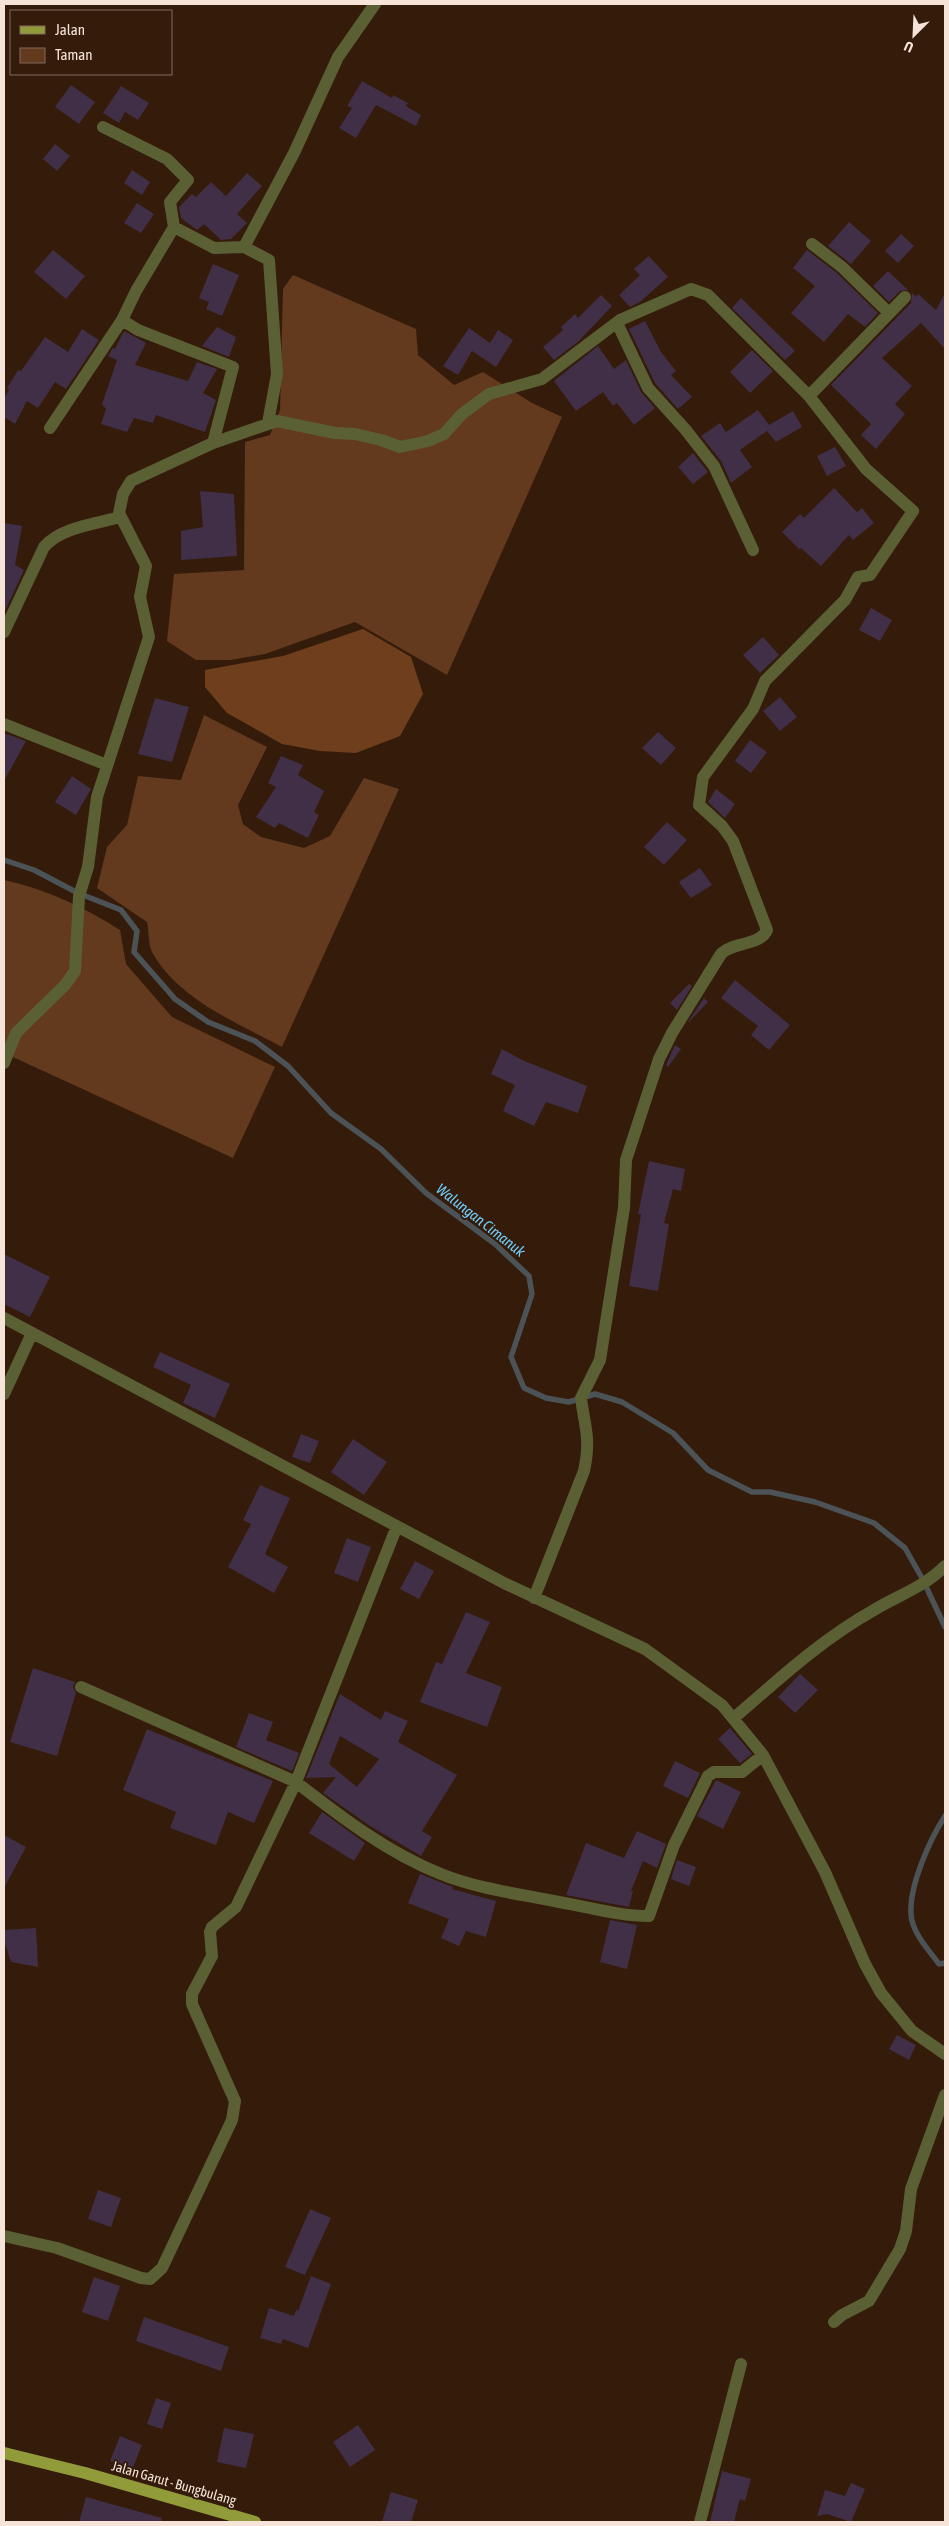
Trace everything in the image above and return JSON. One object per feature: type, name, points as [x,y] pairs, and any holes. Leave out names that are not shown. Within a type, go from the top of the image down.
[{"type":"main road","name":"Jalan Garut - Bungbulang","points":[[4,2453],[85,2472],[255,2522]]},
{"type":"street","points":[[244,247],[294,153],[338,57],[375,4]]},
{"type":"street","points":[[50,428],[122,320],[136,291],[174,227],[170,202],[188,180],[166,159],[103,127]]},
{"type":"street","points":[[174,227],[214,248],[244,247],[269,260],[278,374],[268,423]]},
{"type":"street","points":[[812,244],[842,267],[889,313]]},
{"type":"street","points":[[4,1063],[11,1042],[20,1027],[72,978],[77,964],[79,896],[88,867],[97,797],[149,637],[140,597],[146,566],[120,517],[120,505],[123,494],[136,476],[213,443],[277,421],[335,433],[355,434],[400,447],[428,441],[444,434],[462,414],[488,394],[542,379],[617,323],[691,289],[708,294],[809,396],[866,469],[913,511],[870,575],[858,577],[845,600],[765,681],[753,709],[702,777],[699,801],[701,809],[722,826],[734,841],[767,930],[760,938],[727,949],[721,954],[672,1033],[659,1059],[626,1160],[624,1208],[600,1360],[581,1398],[587,1421],[587,1457],[584,1471],[534,1598]]},
{"type":"street","points":[[809,396],[905,297]]},
{"type":"street","points":[[122,320],[138,330],[233,367],[213,443]]},
{"type":"street","points":[[617,323],[648,388],[685,429],[714,466],[753,550]]},
{"type":"street","points":[[4,632],[44,547],[50,540],[60,534],[120,517]]},
{"type":"street","points":[[4,724],[107,765]]},
{"type":"street","points":[[4,1318],[534,1598],[645,1649],[722,1704],[763,1755],[825,1872],[865,1964],[881,1993],[912,2031],[945,2054]]},
{"type":"street","points":[[4,1394],[32,1333]]},
{"type":"street","points":[[4,2236],[57,2248],[141,2278],[150,2279],[162,2268],[232,2120],[235,2109],[235,2101],[191,1999],[212,1956],[210,1932],[212,1927],[236,1908],[296,1782],[397,1526]]},
{"type":"street","points":[[734,1718],[796,1662],[874,1610],[915,1590],[934,1578],[945,1566]]},
{"type":"street","points":[[81,1687],[296,1782],[349,1823],[420,1865],[443,1875],[491,1889],[615,1912],[650,1916],[674,1845],[708,1776],[714,1772],[738,1774],[763,1755]]},
{"type":"street","points":[[834,2322],[842,2315],[869,2301],[900,2249],[906,2231],[911,2188],[945,2095]]},
{"type":"street","points":[[700,2522],[741,2364]]},
{"type":"green space","points":[[293,275],[416,329],[418,355],[454,385],[483,372],[532,403],[562,417],[447,675],[355,622],[265,654],[230,660],[196,660],[167,641],[174,574],[244,570],[245,442],[270,435],[280,410],[283,289]]},
{"type":"green space","points":[[204,715],[267,747],[238,805],[243,824],[261,837],[304,848],[330,836],[364,778],[399,789],[282,1047],[228,1019],[177,983],[163,969],[152,952],[147,922],[97,888],[107,847],[127,825],[138,776],[181,780]]},
{"type":"green space","points":[[4,880],[34,888],[64,900],[120,930],[126,964],[172,1017],[275,1067],[233,1158],[4,1053]]},
{"type":"shaded area","points":[[363,629],[411,657],[423,694],[400,736],[356,753],[320,751],[282,744],[227,713],[205,687],[205,670],[283,656]]},
{"type":"building","points":[[362,81],[392,98],[393,95],[408,103],[406,106],[421,115],[416,126],[376,105],[356,138],[339,128],[352,108],[347,106]]},
{"type":"building","points":[[71,85],[95,102],[79,124],[55,107]]},
{"type":"building","points":[[121,86],[149,103],[138,120],[125,112],[119,123],[103,113]]},
{"type":"building","points":[[55,144],[70,156],[57,171],[43,159]]},
{"type":"building","points":[[132,170],[150,182],[142,195],[124,183]]},
{"type":"building","points":[[247,173],[262,186],[237,214],[247,223],[231,239],[221,240],[204,224],[197,230],[181,218],[179,207],[192,194],[196,197],[211,182],[226,196]]},
{"type":"building","points":[[137,203],[154,214],[141,233],[124,223]]},
{"type":"building","points":[[849,222],[871,241],[851,264],[828,246]]},
{"type":"building","points":[[901,234],[914,246],[898,263],[885,251]]},
{"type":"building","points":[[53,250],[85,276],[66,299],[34,272]]},
{"type":"building","points":[[807,250],[837,273],[878,313],[865,327],[848,314],[824,342],[791,313],[815,286],[793,268]]},
{"type":"building","points":[[649,256],[668,277],[640,302],[630,307],[619,295],[640,275],[634,269]]},
{"type":"building","points":[[213,264],[239,275],[222,316],[206,309],[209,302],[199,298]]},
{"type":"building","points":[[888,271],[908,290],[900,291],[889,302],[873,286]]},
{"type":"building","points":[[912,293],[916,297],[918,294],[936,310],[945,293],[945,349],[921,323],[882,358],[912,386],[895,404],[905,414],[876,449],[861,435],[871,424],[831,385],[911,303]]},
{"type":"building","points":[[601,295],[612,306],[579,341],[554,360],[543,347],[563,330],[561,327],[575,314],[578,318]]},
{"type":"building","points":[[741,298],[795,351],[785,360],[732,308]]},
{"type":"building","points":[[645,321],[661,352],[676,371],[671,375],[692,397],[678,409],[655,383],[629,329]]},
{"type":"building","points":[[217,327],[236,337],[229,357],[202,346]]},
{"type":"building","points":[[469,328],[490,343],[498,330],[513,340],[496,367],[472,351],[458,375],[443,366]]},
{"type":"building","points":[[82,329],[99,340],[66,389],[55,382],[38,408],[27,401],[15,424],[4,417],[4,398],[9,390],[7,388],[18,370],[21,371],[45,337],[68,352]]},
{"type":"building","points":[[124,331],[146,343],[135,365],[188,381],[197,362],[217,369],[203,393],[216,400],[205,432],[156,415],[153,423],[134,418],[127,432],[101,424],[106,409],[102,404],[117,360],[108,356],[113,348],[115,349]]},
{"type":"building","points":[[598,346],[614,369],[626,360],[641,392],[655,408],[634,425],[617,403],[613,406],[603,392],[576,411],[554,381]]},
{"type":"building","points":[[752,350],[773,371],[750,393],[730,372]]},
{"type":"building","points":[[758,410],[769,425],[793,411],[802,427],[776,442],[767,431],[740,450],[752,467],[731,483],[721,461],[701,436],[720,423],[726,432]]},
{"type":"building","points":[[835,447],[846,466],[827,476],[817,456]]},
{"type":"building","points":[[693,453],[708,472],[693,484],[678,467]]},
{"type":"building","points":[[834,488],[857,512],[862,508],[874,523],[853,540],[849,535],[821,566],[801,548],[799,549],[782,532],[800,514],[804,518]]},
{"type":"building","points":[[200,491],[234,494],[237,556],[181,560],[181,531],[203,527]]},
{"type":"building","points":[[4,523],[22,526],[15,565],[24,570],[4,613]]},
{"type":"building","points":[[871,608],[892,620],[880,641],[859,630]]},
{"type":"building","points":[[763,637],[779,655],[760,673],[743,655]]},
{"type":"building","points":[[780,697],[797,717],[780,731],[763,711]]},
{"type":"building","points":[[155,698],[189,707],[172,762],[138,754]]},
{"type":"building","points":[[658,732],[676,748],[661,765],[642,748]]},
{"type":"building","points":[[4,733],[26,741],[4,781]]},
{"type":"building","points":[[750,740],[767,752],[751,773],[735,761]]},
{"type":"building","points":[[281,756],[303,765],[298,775],[324,791],[314,812],[319,815],[308,838],[279,823],[275,828],[256,817],[276,787],[268,783]]},
{"type":"building","points":[[72,776],[91,789],[76,815],[55,802]]},
{"type":"building","points":[[716,789],[735,804],[725,818],[708,802]]},
{"type":"building","points":[[667,822],[687,840],[664,865],[644,847]]},
{"type":"building","points":[[700,868],[712,885],[691,898],[679,882]]},
{"type":"building","points":[[735,980],[790,1025],[769,1050],[751,1035],[758,1026],[721,998]]},
{"type":"building","points":[[689,984],[692,986],[677,1010],[670,1003]]},
{"type":"building","points":[[704,998],[708,1002],[688,1022]]},
{"type":"building","points":[[675,1045],[681,1049],[668,1067],[666,1065]]},
{"type":"building","points":[[502,1049],[522,1060],[587,1086],[578,1113],[546,1102],[534,1126],[503,1111],[515,1085],[491,1074]]},
{"type":"building","points":[[649,1161],[685,1169],[681,1191],[673,1189],[664,1223],[669,1224],[658,1291],[629,1286],[641,1214],[638,1214]]},
{"type":"building","points":[[4,1254],[50,1277],[30,1317],[4,1304]]},
{"type":"building","points":[[160,1352],[230,1384],[215,1418],[183,1403],[191,1385],[153,1367]]},
{"type":"building","points":[[301,1434],[319,1441],[310,1463],[292,1457]]},
{"type":"building","points":[[353,1439],[387,1462],[364,1495],[331,1472]]},
{"type":"building","points":[[260,1485],[290,1498],[265,1554],[288,1567],[274,1593],[228,1567],[251,1524],[243,1520]]},
{"type":"building","points":[[347,1538],[371,1547],[358,1582],[334,1573]]},
{"type":"building","points":[[415,1561],[434,1571],[419,1599],[400,1589]]},
{"type":"building","points":[[466,1612],[490,1622],[466,1673],[502,1687],[487,1727],[420,1702],[436,1662],[442,1664]]},
{"type":"building","points":[[33,1668],[75,1682],[73,1687],[76,1693],[57,1756],[10,1742]]},
{"type":"building","points":[[800,1674],[818,1690],[795,1713],[778,1697]]},
{"type":"building","points":[[340,1694],[381,1720],[385,1711],[408,1721],[398,1742],[457,1775],[422,1831],[432,1837],[421,1856],[370,1826],[323,1793],[336,1777],[306,1778]],"holes":[[[340,1736],[379,1759],[357,1787],[329,1764]]]},
{"type":"building","points":[[249,1713],[273,1722],[266,1740],[299,1753],[292,1771],[236,1747]]},
{"type":"building","points":[[730,1728],[752,1754],[740,1763],[718,1739]]},
{"type":"building","points":[[147,1729],[273,1781],[254,1823],[228,1812],[216,1845],[170,1828],[176,1812],[123,1790]]},
{"type":"building","points":[[675,1761],[700,1773],[688,1798],[663,1786]]},
{"type":"building","points":[[716,1780],[741,1792],[723,1829],[697,1816]]},
{"type":"building","points":[[322,1812],[365,1843],[354,1861],[309,1833]]},
{"type":"building","points":[[637,1831],[666,1844],[657,1868],[643,1861],[631,1891],[633,1891],[629,1907],[566,1895],[586,1843],[624,1858]]},
{"type":"building","points":[[4,1835],[26,1847],[4,1888]]},
{"type":"building","points":[[677,1860],[696,1867],[689,1886],[671,1879]]},
{"type":"building","points":[[420,1874],[453,1887],[452,1889],[496,1901],[486,1937],[466,1931],[459,1946],[441,1938],[449,1919],[408,1903]]},
{"type":"building","points":[[610,1920],[637,1925],[627,1969],[600,1962]]},
{"type":"building","points":[[36,1928],[38,1967],[11,1962],[4,1940],[4,1930]]},
{"type":"building","points":[[897,2035],[916,2045],[909,2060],[889,2049]]},
{"type":"building","points":[[98,2190],[121,2198],[111,2227],[88,2219]]},
{"type":"building","points":[[310,2209],[331,2218],[305,2275],[285,2267]]},
{"type":"building","points":[[311,2276],[331,2284],[308,2348],[283,2339],[281,2344],[260,2338],[269,2308],[294,2316],[296,2310],[298,2311]]},
{"type":"building","points":[[94,2277],[120,2286],[108,2321],[82,2312]]},
{"type":"building","points":[[144,2317],[229,2347],[221,2371],[136,2341]]},
{"type":"building","points":[[156,2398],[171,2403],[162,2429],[147,2424]]},
{"type":"building","points":[[358,2425],[375,2450],[350,2467],[333,2442]]},
{"type":"building","points":[[224,2428],[254,2434],[246,2468],[217,2462]]},
{"type":"building","points":[[120,2436],[142,2445],[132,2470],[110,2461]]},
{"type":"building","points":[[722,2471],[751,2479],[745,2501],[740,2499],[734,2522],[710,2522]]},
{"type":"building","points":[[851,2483],[865,2489],[851,2522],[827,2514],[817,2516],[825,2490],[845,2496]]},
{"type":"building","points":[[391,2492],[418,2500],[411,2522],[382,2522]]},
{"type":"building","points":[[86,2497],[162,2518],[161,2522],[79,2522]]},
{"type":"waterway","name":"Walungan Cimanuk","points":[[4,860],[34,870],[78,893],[121,910],[137,931],[134,952],[175,999],[208,1022],[255,1041],[288,1066],[331,1113],[381,1149],[426,1193],[495,1244],[529,1276],[532,1294],[511,1357],[524,1388],[546,1398],[569,1402],[595,1394],[622,1402],[673,1433],[708,1470],[752,1492],[770,1492],[815,1502],[874,1523],[905,1548],[922,1578],[945,1627]]},
{"type":"waterway","name":"Walungan Cimanuk","points":[[945,1816],[933,1837],[922,1863],[913,1890],[911,1903],[914,1928],[939,1964],[945,1963]]}]
